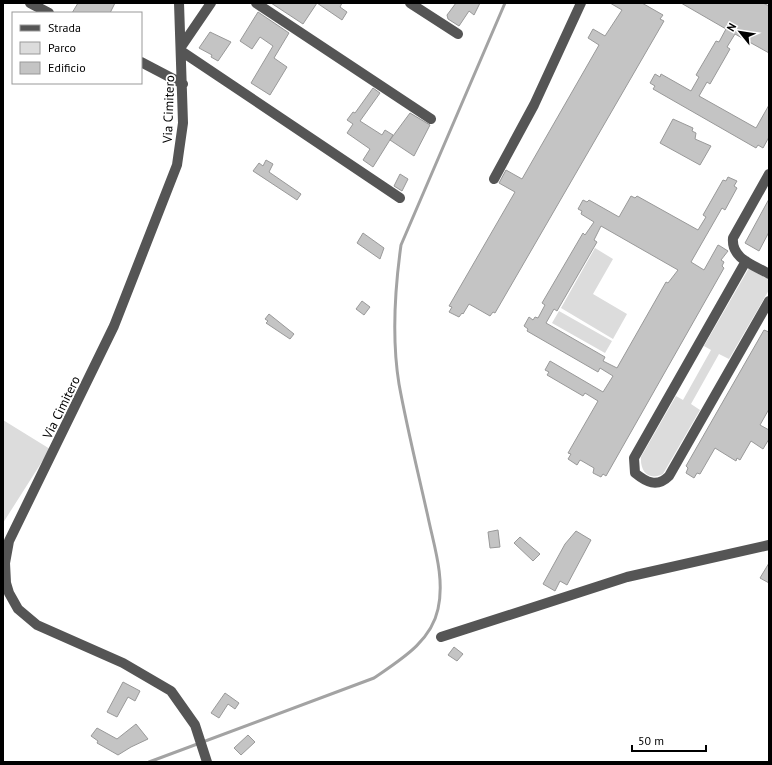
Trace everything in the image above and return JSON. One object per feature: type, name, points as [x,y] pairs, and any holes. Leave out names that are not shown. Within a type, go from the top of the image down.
[{"type":"street","points":[[30,3],[47,12]]},
{"type":"street","name":"Via Cimitero","points":[[179,3],[183,123],[177,165],[114,326],[14,530],[9,541],[5,563],[9,593],[18,610],[37,625],[123,663],[171,691],[195,725],[207,762]]},
{"type":"street","points":[[210,3],[181,49],[400,198]]},
{"type":"street","points":[[256,3],[431,119]]},
{"type":"street","points":[[410,3],[458,34]]},
{"type":"street","points":[[494,179],[534,105],[582,3]]},
{"type":"street","points":[[142,63],[182,84]]},
{"type":"street","points":[[769,174],[733,238],[732,246],[737,256],[769,274]]},
{"type":"street","points":[[746,261],[634,458],[635,473],[645,481],[656,484],[663,482],[669,476],[769,301]]},
{"type":"street","points":[[441,637],[627,577],[769,546]]},
{"type":"green space","points":[[595,248],[613,259],[593,294],[627,314],[613,339],[561,308]]},
{"type":"green space","points":[[749,268],[769,280],[769,290],[729,359],[719,354],[691,404],[700,410],[663,474],[658,476],[650,476],[646,474],[642,467],[641,457],[676,396],[683,400],[711,350],[704,346]]},
{"type":"green space","points":[[559,311],[612,341],[605,353],[552,323]]},
{"type":"green space","points":[[3,420],[50,449],[3,523]]},
{"type":"building","points":[[78,3],[115,3],[110,12],[73,12]]},
{"type":"building","points":[[271,3],[317,3],[303,24]]},
{"type":"building","points":[[317,3],[342,3],[340,7],[347,12],[342,20]]},
{"type":"building","points":[[456,3],[480,3],[474,15],[469,11],[459,26],[448,19],[447,15]]},
{"type":"building","points":[[610,3],[642,3],[663,15],[660,19],[664,21],[495,313],[493,312],[490,316],[469,304],[463,314],[462,313],[459,317],[449,312],[452,307],[449,306],[515,192],[499,183],[506,170],[522,179],[599,45],[588,38],[593,29],[605,36],[622,10]]},
{"type":"building","points":[[681,3],[763,3],[769,6],[769,53],[735,34],[727,47],[730,49],[710,84],[707,82],[699,96],[756,128],[769,105],[769,137],[763,148],[758,145],[756,148],[653,89],[655,86],[650,83],[655,74],[660,77],[661,74],[691,91],[699,77],[696,75],[716,41],[719,42],[726,29]]},
{"type":"building","points":[[258,12],[289,33],[274,58],[287,67],[270,95],[251,83],[273,46],[260,37],[252,49],[240,41]]},
{"type":"building","points":[[210,32],[231,42],[218,61],[211,57],[212,55],[199,48]]},
{"type":"building","points":[[373,88],[380,93],[360,121],[382,135],[385,130],[393,135],[373,167],[363,160],[370,149],[347,133],[353,124],[347,120],[353,112],[355,113]]},
{"type":"building","points":[[410,113],[430,125],[414,156],[390,140]]},
{"type":"building","points":[[673,119],[693,128],[692,131],[696,133],[695,139],[711,146],[700,165],[660,143]]},
{"type":"building","points":[[266,160],[273,164],[269,172],[301,194],[297,200],[253,171],[259,163],[263,166]]},
{"type":"building","points":[[400,174],[408,179],[402,191],[394,186]]},
{"type":"building","points":[[728,177],[737,181],[734,186],[737,188],[725,210],[722,208],[691,262],[704,270],[718,245],[728,251],[721,260],[724,262],[722,266],[724,268],[606,476],[603,474],[601,477],[593,473],[594,468],[582,461],[580,460],[577,465],[568,459],[571,454],[568,453],[598,401],[585,393],[583,396],[547,375],[549,372],[545,370],[550,361],[603,392],[613,376],[600,368],[598,372],[527,331],[528,329],[524,326],[529,317],[533,320],[535,317],[538,318],[545,305],[542,303],[583,233],[585,235],[594,222],[581,214],[582,211],[578,209],[583,200],[587,202],[589,200],[619,217],[631,196],[635,198],[637,196],[698,230],[706,217],[703,215],[723,180],[726,181]],"holes":[[[601,226],[678,270],[668,283],[666,282],[617,368],[603,361],[605,357],[546,323],[554,309],[557,311],[597,242],[594,240]]]},
{"type":"building","points":[[769,199],[769,232],[759,251],[745,243]]},
{"type":"building","points":[[363,233],[384,248],[380,259],[357,243]]},
{"type":"building","points":[[362,301],[370,307],[364,315],[356,309]]},
{"type":"building","points":[[269,314],[294,334],[290,339],[266,323],[268,321],[265,319]]},
{"type":"building","points":[[764,330],[769,332],[769,409],[760,425],[769,430],[769,439],[763,449],[751,441],[740,460],[737,458],[736,461],[715,448],[700,474],[697,473],[694,478],[686,473],[688,468],[686,466]]},
{"type":"building","points":[[498,530],[500,547],[490,548],[488,532]]},
{"type":"building","points":[[576,531],[591,540],[567,585],[560,581],[555,591],[543,584],[565,544]]},
{"type":"building","points":[[520,537],[540,554],[533,561],[514,543]]},
{"type":"building","points":[[769,563],[769,583],[760,578]]},
{"type":"building","points":[[454,647],[463,654],[457,661],[448,655]]},
{"type":"building","points":[[123,682],[140,691],[135,701],[128,697],[117,717],[107,712]]},
{"type":"building","points":[[225,693],[239,703],[235,709],[228,704],[219,718],[211,713]]},
{"type":"building","points":[[136,724],[148,739],[118,755],[97,743],[98,741],[91,736],[97,728],[117,739]]},
{"type":"building","points":[[248,735],[255,742],[241,755],[234,748]]},
{"type":"waterway","points":[[149,762],[374,678],[404,657],[422,641],[434,621],[440,597],[438,562],[399,384],[397,367],[395,314],[399,262],[401,245],[505,3]]}]
